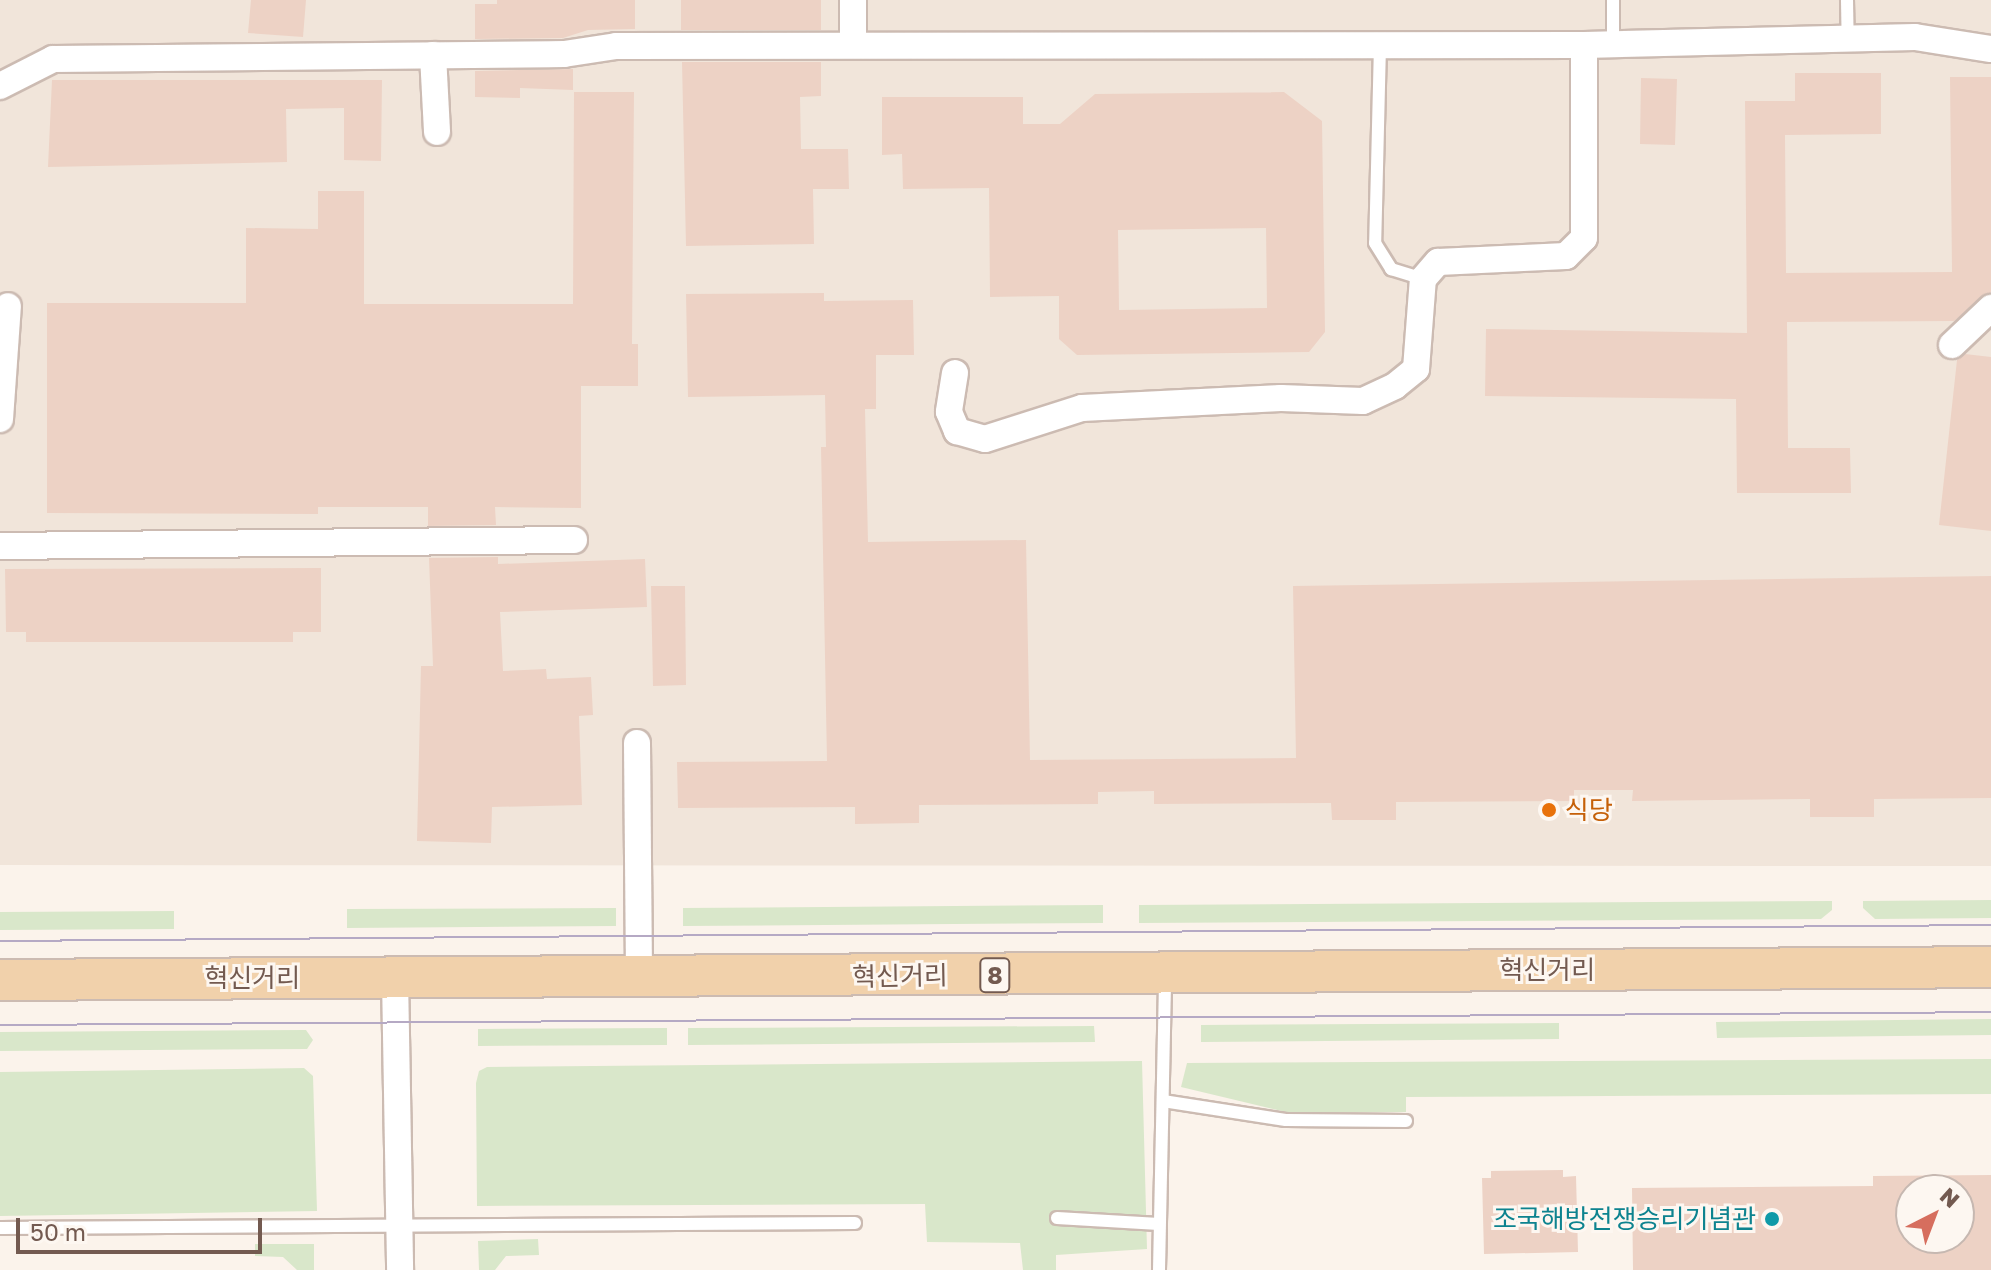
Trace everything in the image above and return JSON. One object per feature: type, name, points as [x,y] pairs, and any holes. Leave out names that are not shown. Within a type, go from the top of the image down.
[{"type":"main road","name":"혁신거리","points":[[0,980],[1991,967]]},
{"type":"street","points":[[853,0],[853,44]]},
{"type":"street","points":[[0,86],[53,59],[564,54],[616,46],[1380,42],[1584,45],[1915,37],[1991,49]]},
{"type":"street","points":[[955,373],[949,412],[957,431],[985,439],[1022,431],[1082,408],[1281,398],[1363,401],[1416,369],[1423,279],[1438,262],[1566,256],[1584,238],[1584,45]]},
{"type":"street","points":[[433,55],[437,132]]},
{"type":"street","points":[[0,419],[8,306]]},
{"type":"street","points":[[1952,345],[1991,308]]},
{"type":"street","points":[[0,546],[574,540]]},
{"type":"street","points":[[637,743],[639,978]]},
{"type":"street","points":[[395,977],[400,1270]]},
{"type":"lane","points":[[1613,0],[1613,44]]},
{"type":"lane","points":[[1847,0],[1848,39]]},
{"type":"lane","points":[[1380,42],[1375,243],[1391,269],[1423,279]]},
{"type":"lane","points":[[1159,1270],[1165,973]]},
{"type":"lane","points":[[1163,1101],[1286,1120],[1406,1121]]},
{"type":"lane","points":[[1057,1218],[1159,1224]]},
{"type":"lane","points":[[0,1228],[855,1223]]},
{"type":"shaded area","points":[[0,0],[1991,0],[1991,866],[0,865]]},
{"type":"green space","points":[[1991,900],[1991,918],[1875,919],[1863,908],[1863,901]]},
{"type":"green space","points":[[1832,901],[1832,910],[1821,919],[1139,923],[1139,905]]},
{"type":"green space","points":[[1103,905],[1103,923],[683,926],[683,908]]},
{"type":"green space","points":[[616,908],[616,926],[347,928],[347,909]]},
{"type":"green space","points":[[174,911],[174,929],[0,930],[0,912]]},
{"type":"green space","points":[[1991,1019],[1991,1035],[1717,1038],[1716,1022]]},
{"type":"green space","points":[[1559,1023],[1559,1039],[1201,1042],[1201,1025]]},
{"type":"green space","points":[[1094,1026],[1095,1042],[688,1045],[688,1028]]},
{"type":"green space","points":[[667,1028],[667,1045],[478,1046],[478,1029]]},
{"type":"green space","points":[[306,1030],[313,1040],[307,1049],[0,1051],[0,1032]]},
{"type":"green space","points":[[1991,1059],[1991,1094],[1406,1097],[1406,1112],[1286,1112],[1181,1087],[1187,1063]]},
{"type":"green space","points":[[1142,1061],[1147,1249],[1056,1255],[1056,1270],[1023,1270],[1020,1243],[927,1242],[925,1204],[477,1206],[476,1083],[479,1071],[487,1067]]},
{"type":"green space","points":[[304,1068],[313,1076],[317,1211],[0,1216],[0,1072]]},
{"type":"green space","points":[[538,1239],[539,1255],[506,1256],[495,1270],[479,1270],[478,1241]]},
{"type":"green space","points":[[255,1244],[314,1244],[314,1270],[297,1270],[283,1257],[255,1256]]},
{"type":"building","points":[[251,0],[306,0],[303,37],[248,33]]},
{"type":"building","points":[[497,0],[635,0],[635,29],[588,30],[563,38],[475,39],[475,4],[497,4]]},
{"type":"building","points":[[681,0],[821,0],[821,30],[681,30]]},
{"type":"building","points":[[682,62],[821,62],[821,96],[800,97],[801,149],[848,149],[849,189],[813,189],[814,244],[686,246]]},
{"type":"building","points":[[573,69],[573,90],[520,88],[520,98],[475,97],[475,71]]},
{"type":"building","points":[[1795,73],[1881,73],[1881,134],[1785,135],[1786,273],[1952,272],[1950,77],[1991,77],[1991,292],[1954,321],[1787,322],[1788,448],[1850,448],[1851,493],[1737,493],[1736,399],[1485,396],[1486,329],[1747,333],[1745,101],[1795,101]]},
{"type":"building","points":[[1641,78],[1677,79],[1675,145],[1640,144]]},
{"type":"building","points":[[52,80],[382,80],[381,161],[344,160],[344,108],[286,109],[287,162],[48,167]]},
{"type":"building","points":[[574,92],[634,92],[632,344],[638,344],[638,386],[581,386],[581,508],[495,507],[496,525],[428,526],[428,507],[318,507],[318,514],[47,513],[47,303],[246,303],[246,228],[318,229],[318,191],[364,191],[364,304],[573,304]]},
{"type":"building","points":[[1284,92],[1322,121],[1325,332],[1309,352],[1077,355],[1059,339],[1059,296],[990,297],[989,188],[903,189],[902,154],[882,155],[882,97],[1023,97],[1023,124],[1060,124],[1095,94]],"holes":[[[1266,228],[1267,308],[1119,310],[1118,230]]]},
{"type":"building","points":[[824,293],[824,301],[913,300],[914,355],[876,355],[876,409],[865,409],[868,542],[1026,540],[1030,760],[1296,758],[1293,586],[1991,576],[1991,798],[1874,799],[1874,817],[1810,817],[1810,799],[1632,801],[1633,790],[1574,790],[1574,801],[1396,802],[1396,820],[1332,820],[1331,803],[1154,804],[1154,791],[1098,792],[1098,804],[919,805],[919,823],[855,824],[855,807],[678,808],[677,762],[827,761],[821,447],[826,447],[825,395],[688,397],[686,294]]},
{"type":"building","points":[[1965,354],[1991,357],[1991,531],[1939,525],[1957,360]]},
{"type":"building","points":[[498,557],[498,564],[645,559],[647,607],[500,612],[503,671],[546,669],[547,679],[591,677],[593,715],[579,716],[582,805],[492,807],[491,843],[417,841],[421,666],[433,666],[429,558]]},
{"type":"building","points":[[321,568],[321,632],[293,632],[293,642],[26,642],[26,632],[6,632],[5,569]]},
{"type":"building","points":[[651,586],[685,586],[686,685],[653,686]]},
{"type":"building","points":[[1563,1170],[1563,1177],[1576,1176],[1578,1252],[1484,1254],[1482,1178],[1491,1178],[1491,1171]]},
{"type":"building","name":"조국해방전쟁승리기념관","points":[[1975,1175],[1991,1175],[1991,1270],[1633,1270],[1632,1188],[1873,1186],[1873,1176],[1895,1176],[1895,1254],[1975,1254]]},
{"type":"tram line","points":[[0,941],[1991,925]]},
{"type":"tram line","points":[[0,1025],[1991,1012]]},
{"type":"place","name":"식당","points":[[1549,810]]},
{"type":"place","name":"조국해방전쟁승리기념관","points":[[1772,1219]]}]
